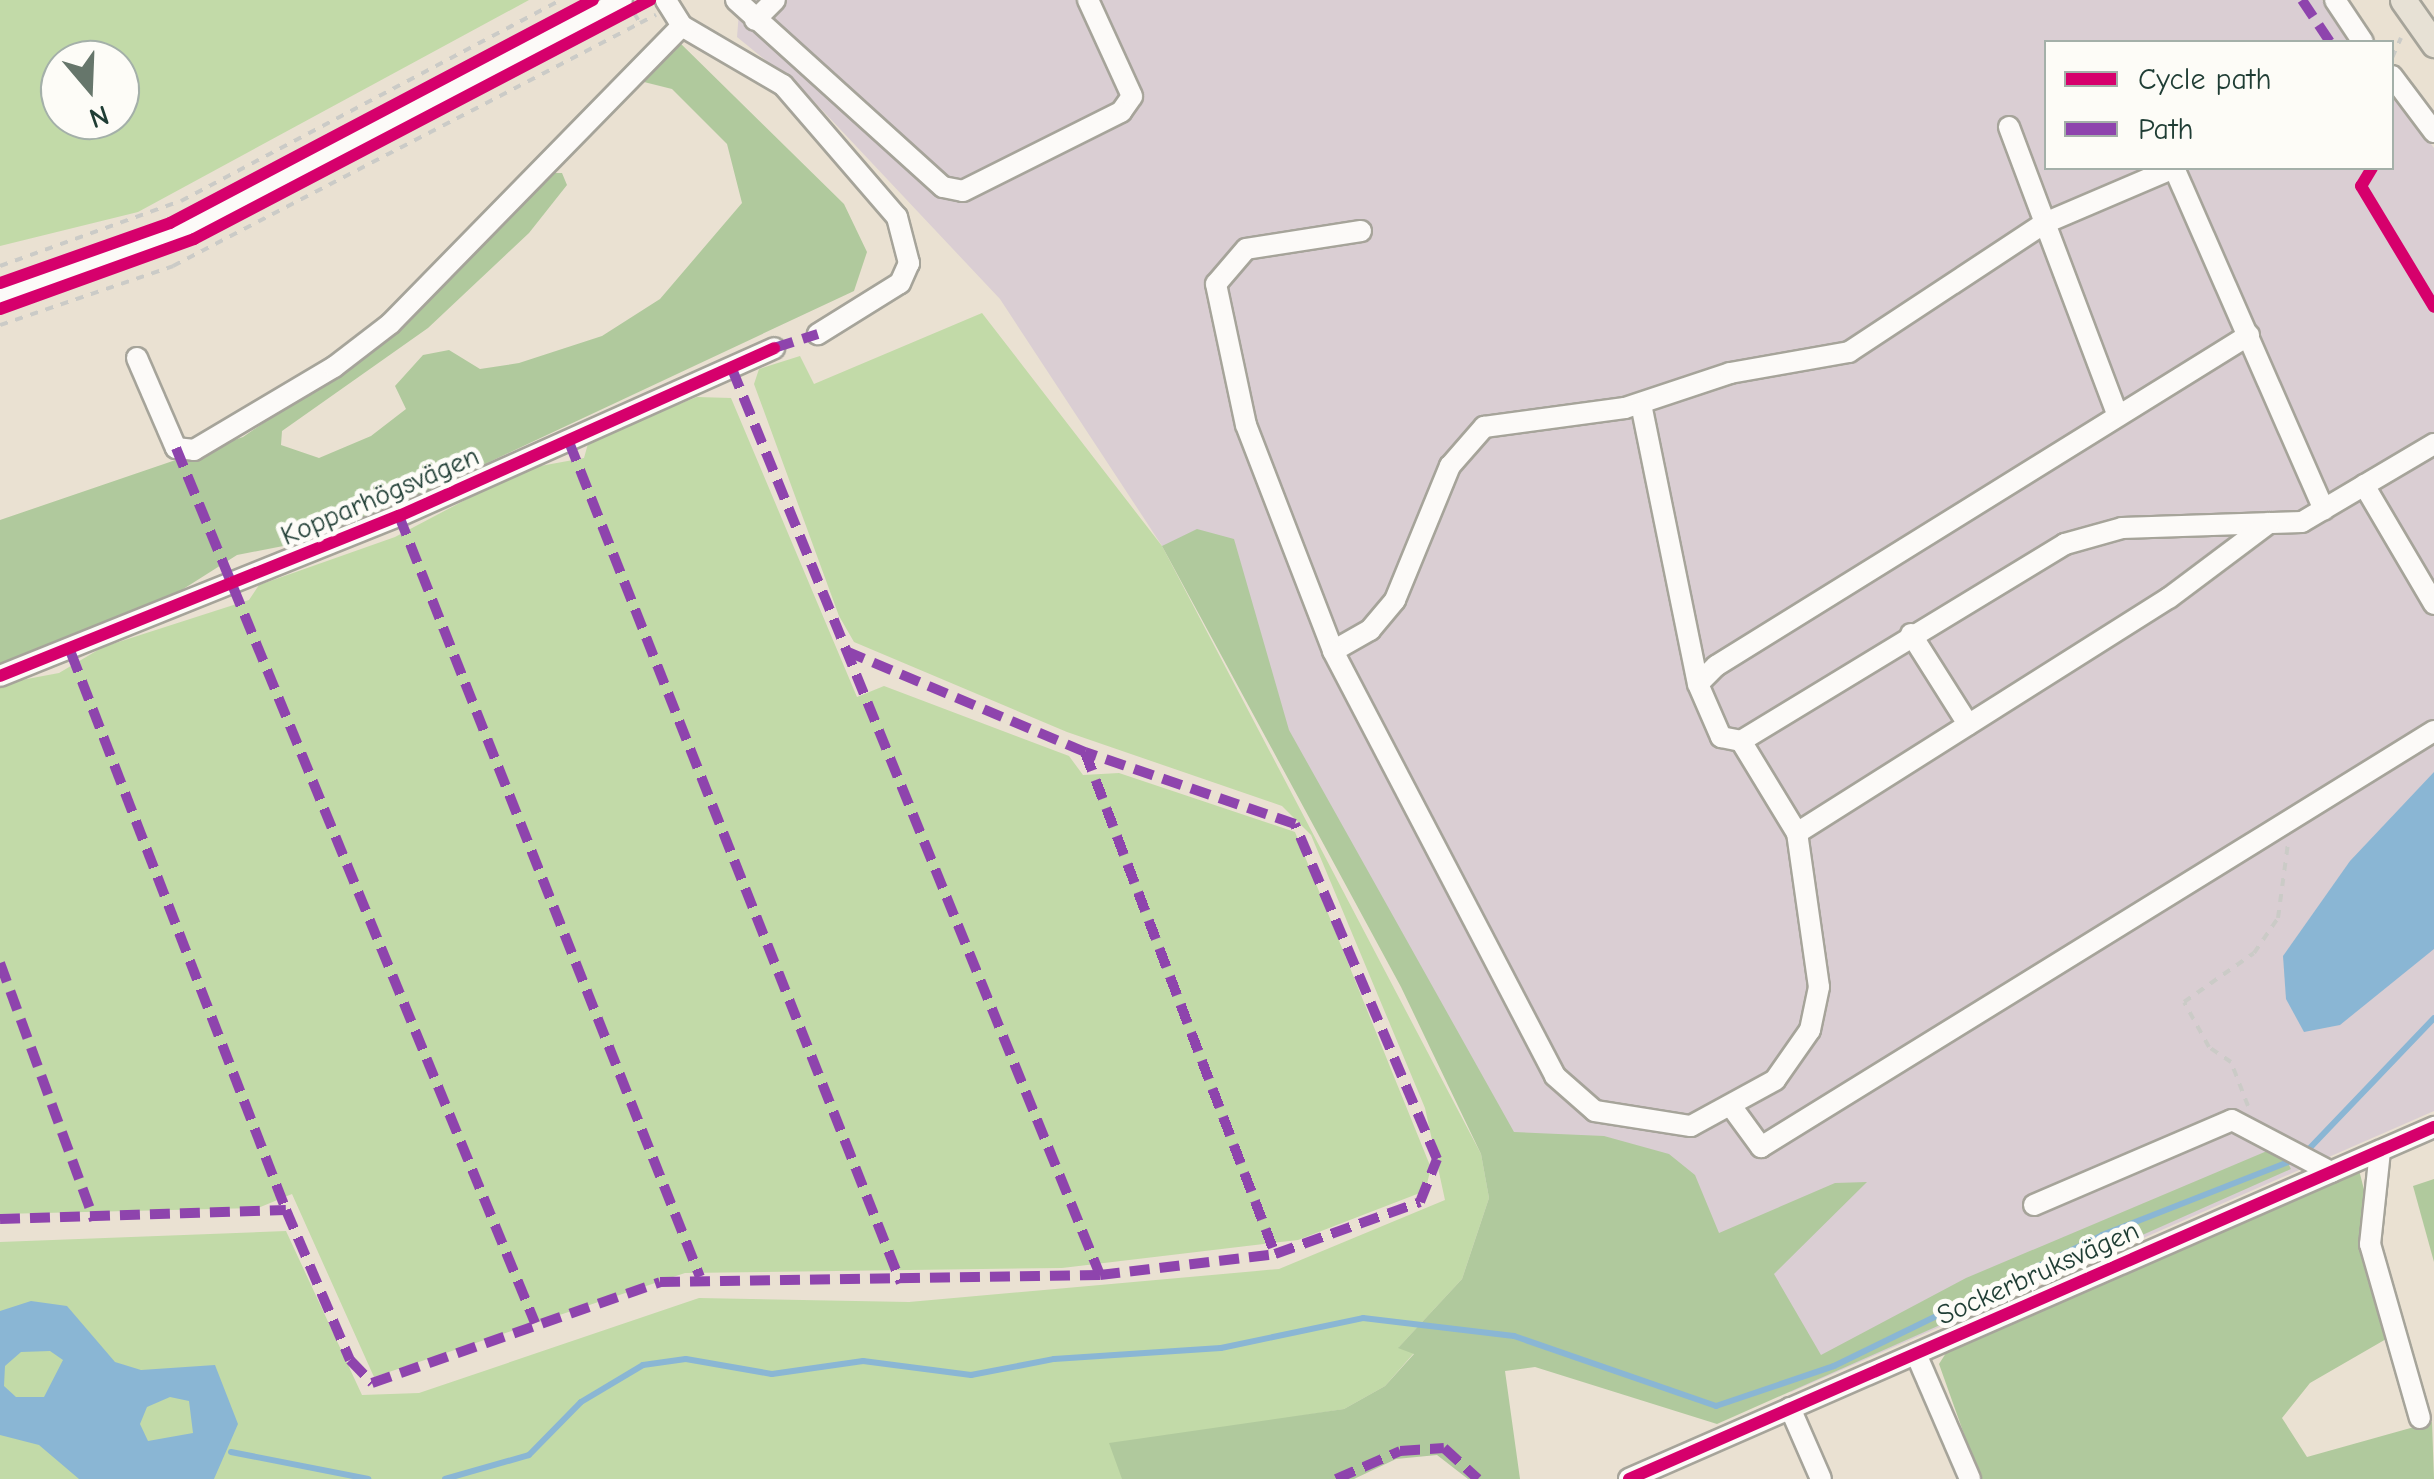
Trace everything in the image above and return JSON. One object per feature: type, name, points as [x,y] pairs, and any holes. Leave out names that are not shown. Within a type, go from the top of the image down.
[{"type":"main road","points":[[2404,0],[2434,44]]},
{"type":"street","points":[[736,0],[943,187],[963,191],[1121,112],[1132,96],[1088,0]]},
{"type":"street","points":[[755,20],[776,0]]},
{"type":"street","points":[[2334,0],[2362,40]]},
{"type":"street","points":[[0,295],[188,228],[627,3]]},
{"type":"street","points":[[137,358],[176,448],[194,450],[232,434],[390,324],[667,9],[783,85],[897,217],[910,263],[900,283],[818,334]]},
{"type":"street","points":[[2394,79],[2434,132]]},
{"type":"street","points":[[2008,127],[2118,416]]},
{"type":"street","points":[[1333,651],[1370,630],[1395,600],[1463,442],[1514,418],[1641,404],[1730,372],[1849,352],[2044,223],[2169,170]]},
{"type":"street","points":[[2175,170],[2324,509]]},
{"type":"street","points":[[1361,231],[1246,249],[1216,284],[1246,424],[1333,651],[1556,1076],[1595,1111],[1636,1124],[1691,1126],[1734,1110],[1776,1080],[1810,1030],[1819,987],[1797,833],[1741,741]]},
{"type":"street","points":[[1698,684],[2249,335]]},
{"type":"street","name":"Kopparhögsvägen","points":[[0,676],[381,524],[774,348]]},
{"type":"street","points":[[1641,404],[1698,684],[1721,737],[1741,741],[1911,634],[2066,544],[2122,528],[2269,523],[2324,509],[2434,444]]},
{"type":"street","points":[[2364,486],[2434,604]]},
{"type":"street","points":[[1797,833],[2269,523]]},
{"type":"street","points":[[1911,634],[1968,724]]},
{"type":"street","points":[[1734,1110],[1761,1147],[2434,731]]},
{"type":"street","points":[[2034,1205],[2232,1120],[2282,1141],[2323,1167]]},
{"type":"street","name":"Sockerbruksvägen","points":[[1629,1479],[1666,1472],[1790,1408],[2323,1167],[2380,1151],[2434,1127]]},
{"type":"street","points":[[2411,1137],[2434,1148]]},
{"type":"street","points":[[2380,1151],[2370,1244],[2420,1418]]},
{"type":"street","name":"Sockerbruksvägen","points":[[1916,1354],[1970,1479]]},
{"type":"street","points":[[1790,1408],[1821,1479]]},
{"type":"path","points":[[0,266],[181,201],[561,0]]},
{"type":"path","points":[[627,3],[640,24]]},
{"type":"path","points":[[0,309],[194,240],[627,3],[667,9]]},
{"type":"path","points":[[142,236],[576,9]]},
{"type":"path","points":[[0,325],[174,266],[667,9]]},
{"type":"path","points":[[2394,61],[2401,38]]},
{"type":"path","points":[[0,283],[36,274]]},
{"type":"path","points":[[2258,1130],[2231,1062],[2208,1046],[2184,1002],[2254,953],[2278,918],[2288,823]]},
{"type":"shaded area","points":[[740,0],[2322,0],[2351,40],[2044,40],[2044,170],[2394,170],[2394,95],[2434,148],[2434,1111],[1791,1392],[1513,1135],[1275,718],[1000,299],[807,94],[737,37]]},
{"type":"green space","points":[[0,0],[529,0],[138,212],[0,246]]},
{"type":"green space","points":[[676,39],[844,204],[867,252],[854,291],[329,537],[237,555],[158,605],[0,663],[0,520],[243,437],[351,363],[546,173],[562,173],[567,185],[529,233],[428,328],[282,431],[281,445],[319,458],[371,436],[406,409],[395,386],[423,355],[449,350],[480,369],[519,363],[602,336],[660,299],[742,203],[727,144],[672,89],[644,82]]},
{"type":"green space","points":[[982,313],[1162,546],[1481,1154],[1489,1198],[1462,1279],[1399,1347],[1414,1353],[1385,1386],[1344,1409],[1275,1420],[1168,1479],[0,1479],[0,1242],[286,1231],[362,1395],[419,1393],[699,1298],[909,1302],[1279,1269],[1445,1200],[1425,1108],[1311,835],[1282,806],[1067,732],[854,642],[839,616],[754,384],[759,369],[800,356],[814,384]]},
{"type":"green space","points":[[697,397],[731,398],[857,697],[884,686],[1069,756],[1083,775],[1119,773],[1295,832],[1431,1168],[1425,1191],[1298,1240],[1062,1268],[685,1273],[374,1377],[292,1194],[258,1208],[0,1214],[0,684],[59,673],[103,647],[249,600],[259,585],[395,537],[524,469],[584,458],[589,440]]},
{"type":"green space","points":[[1197,529],[1234,539],[1289,730],[1514,1132],[1604,1136],[1669,1154],[1695,1175],[1719,1233],[1835,1183],[1867,1182],[1774,1274],[1821,1355],[1966,1278],[2267,1151],[2282,1152],[2291,1169],[1717,1424],[1535,1367],[1505,1371],[1520,1479],[1468,1479],[1437,1455],[1396,1459],[1354,1479],[1122,1479],[1109,1443],[1344,1409],[1385,1386],[1414,1354],[1398,1348],[1462,1279],[1489,1198],[1481,1154],[1401,987],[1162,546]]},
{"type":"green space","points":[[2359,1170],[2400,1331],[2310,1383],[2282,1418],[2307,1457],[2432,1422],[2434,1479],[1980,1479],[1939,1364],[1946,1353]]},
{"type":"green space","points":[[2434,1179],[2434,1262],[2413,1186]]},
{"type":"water","points":[[2434,772],[2434,949],[2340,1025],[2304,1032],[2286,999],[2283,956],[2350,861]]},
{"type":"water","points":[[31,1301],[67,1306],[115,1362],[141,1370],[215,1365],[238,1424],[214,1479],[79,1479],[39,1445],[0,1435],[0,1311]],"holes":[[[50,1351],[63,1360],[44,1397],[16,1397],[4,1386],[5,1366],[21,1352]],[[170,1397],[189,1401],[193,1433],[148,1441],[140,1424],[147,1407]]]},
{"type":"waterway","points":[[2306,1152],[2434,1018]]},
{"type":"waterway","points":[[445,1479],[529,1455],[581,1402],[643,1365],[686,1359],[772,1374],[863,1361],[971,1375],[1054,1359],[1221,1348],[1363,1318],[1514,1336],[1716,1406],[1834,1366],[2102,1235],[2296,1159]]},
{"type":"waterway","points":[[231,1452],[368,1479]]},
{"type":"marked path","points":[[2302,0],[2329,40]]},
{"type":"marked path","points":[[774,348],[818,334]]},
{"type":"marked path","points":[[732,369],[1100,1275]]},
{"type":"marked path","points":[[569,442],[901,1283]]},
{"type":"marked path","points":[[176,448],[535,1323]]},
{"type":"marked path","points":[[399,516],[700,1277]]},
{"type":"marked path","points":[[71,653],[286,1210],[350,1360],[372,1383],[660,1282],[1100,1275],[1275,1254],[1420,1202],[1437,1159],[1295,824],[1085,752],[848,652]]},
{"type":"marked path","points":[[1085,752],[1275,1254]]},
{"type":"marked path","points":[[0,963],[94,1220]]},
{"type":"marked path","points":[[0,1219],[286,1210]]},
{"type":"marked path","points":[[1336,1479],[1400,1451],[1444,1448],[1478,1479]]},
{"type":"cycle path","points":[[0,283],[170,223],[593,0]]},
{"type":"cycle path","points":[[0,309],[194,239],[650,0]]},
{"type":"cycle path","points":[[2371,170],[2361,186],[2434,307]]},
{"type":"cycle path","points":[[0,676],[399,516],[774,348]]},
{"type":"cycle path","points":[[1629,1479],[2434,1127]]}]
